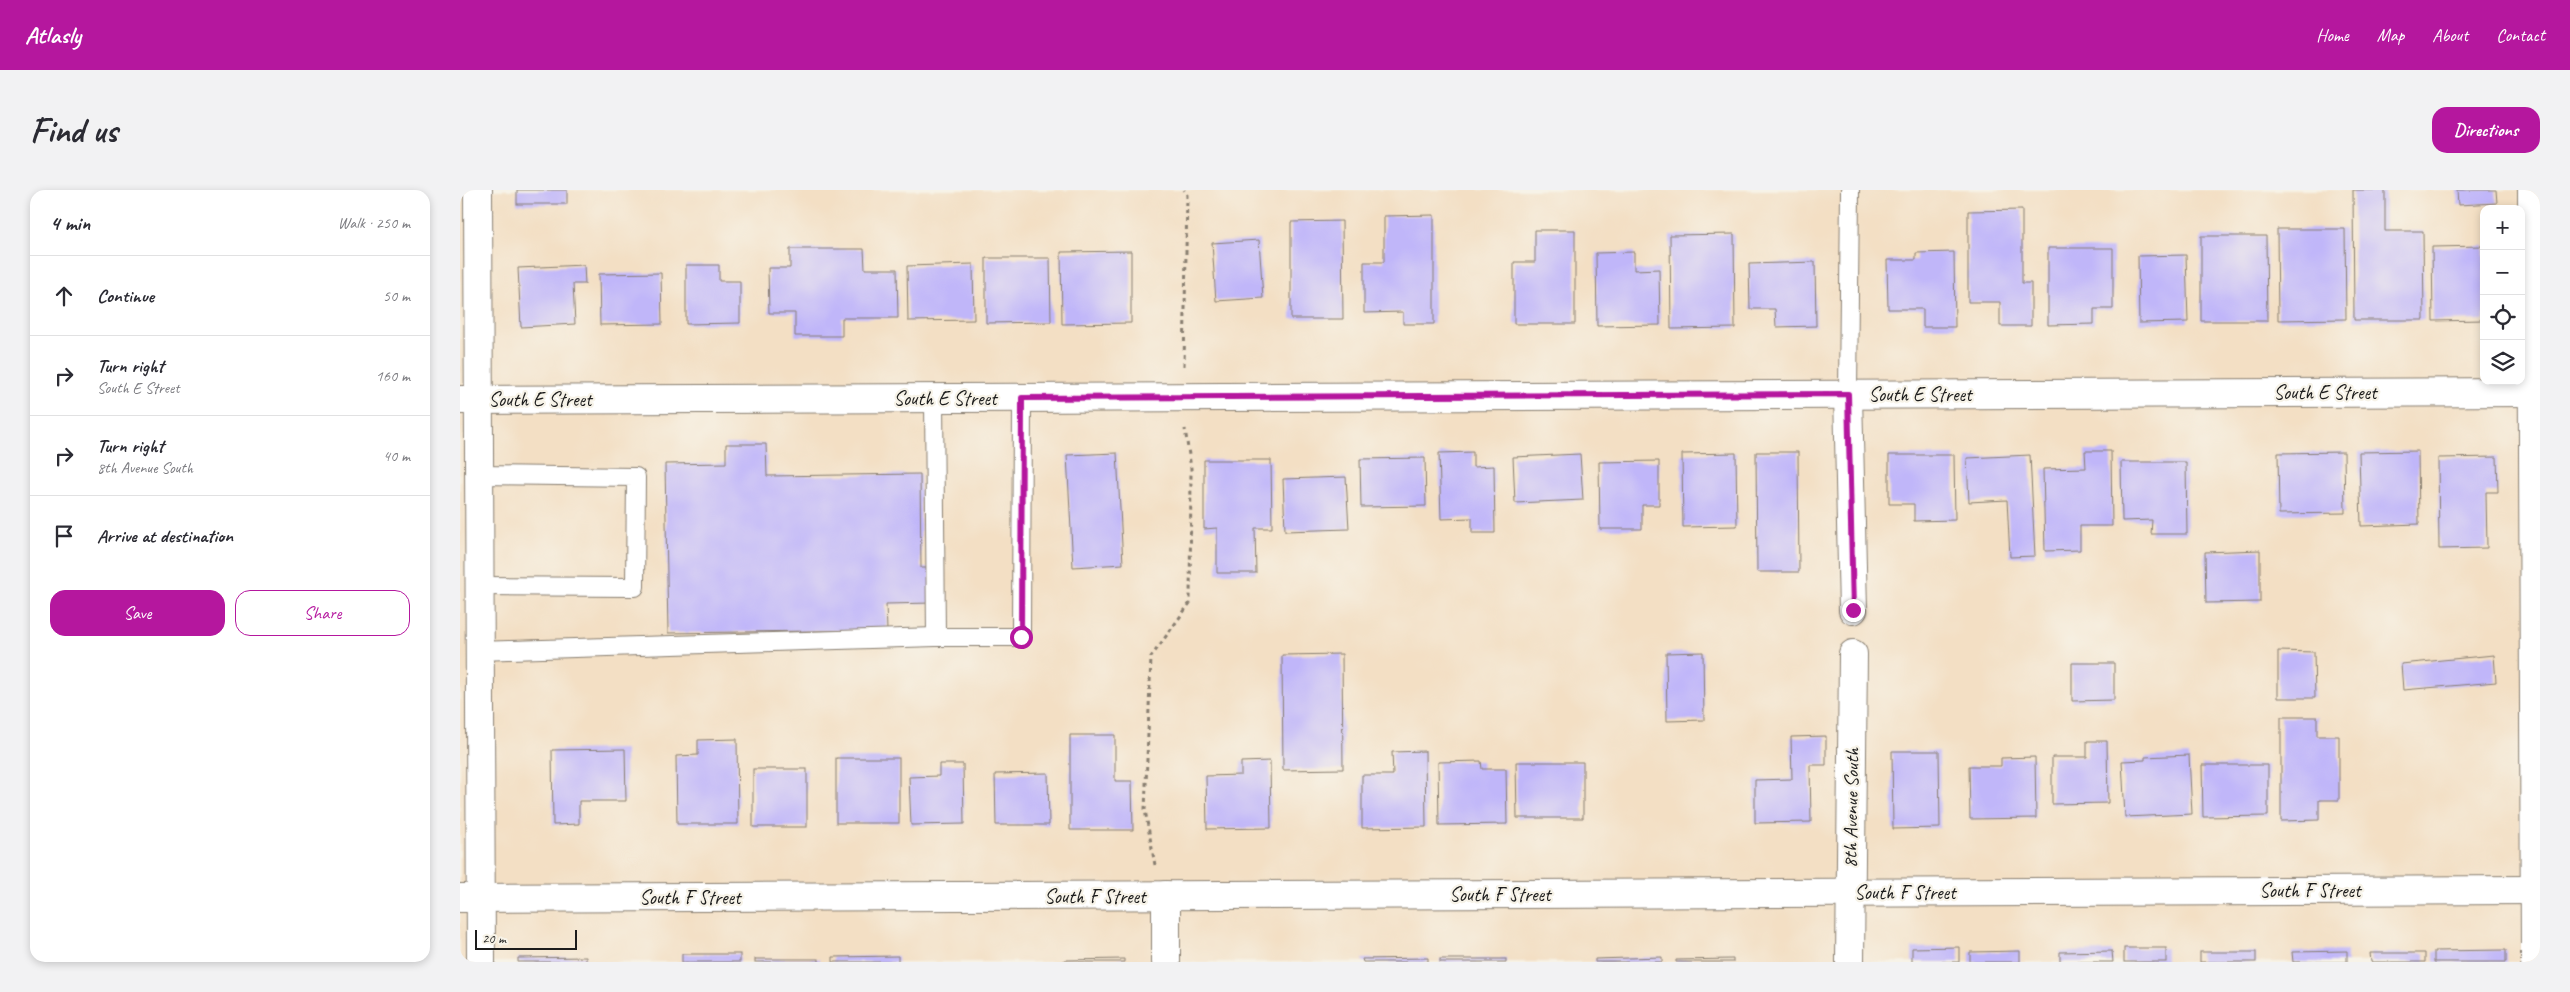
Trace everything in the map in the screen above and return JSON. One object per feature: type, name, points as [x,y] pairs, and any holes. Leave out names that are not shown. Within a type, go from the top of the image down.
[{"type":"street","points":[[478,190],[469,400],[479,475],[479,651],[470,898],[481,962]]},
{"type":"street","points":[[2532,190],[2537,392],[2538,890],[2536,962]]},
{"type":"street","name":"South E Street","points":[[469,400],[2537,392]]},
{"type":"street","points":[[1848,394],[1853,610]]},
{"type":"street","name":"8th Avenue South","points":[[1850,962],[1853,654]]},
{"type":"street","points":[[1161,883],[1166,962]]},
{"type":"street","name":"South F Street","points":[[470,898],[1161,883],[1850,892],[2538,890]]},
{"type":"lane","points":[[1848,394],[1850,190]]},
{"type":"lane","points":[[934,398],[936,637]]},
{"type":"lane","points":[[479,651],[936,637],[1021,637],[1022,398]]},
{"type":"lane","points":[[479,475],[636,477],[634,587],[479,586]]},
{"type":"path","points":[[1184,190],[1187,195],[1184,370]]},
{"type":"path","points":[[1161,883],[1145,810],[1151,657],[1190,603],[1191,468],[1186,429]]},
{"type":"building","points":[[517,190],[567,190],[567,204],[517,204]]},
{"type":"building","points":[[2353,190],[2385,190],[2385,231],[2423,231],[2424,320],[2354,320]]},
{"type":"building","points":[[2457,190],[2496,190],[2497,203],[2458,205]]},
{"type":"building","points":[[2022,210],[2022,283],[2031,283],[2031,326],[2000,326],[2000,302],[1968,302],[1968,211]]},
{"type":"building","points":[[1434,215],[1434,324],[1403,324],[1403,312],[1364,313],[1364,262],[1384,262],[1384,216]]},
{"type":"building","points":[[1342,221],[1343,319],[1291,319],[1291,222]]},
{"type":"building","points":[[2277,229],[2345,229],[2346,319],[2278,320]]},
{"type":"building","points":[[1535,230],[1575,230],[1575,324],[1514,324],[1514,262],[1535,262]]},
{"type":"building","points":[[1734,234],[1735,328],[1671,329],[1670,235]]},
{"type":"building","points":[[2201,236],[2266,236],[2267,321],[2201,321]]},
{"type":"building","points":[[1259,240],[1263,298],[1216,301],[1212,243]]},
{"type":"building","points":[[2480,246],[2480,320],[2433,321],[2432,247]]},
{"type":"building","points":[[2048,248],[2113,248],[2113,309],[2094,309],[2094,324],[2048,325]]},
{"type":"building","points":[[790,249],[864,249],[865,269],[897,269],[898,318],[842,318],[842,336],[795,336],[795,313],[769,313],[768,268],[790,268]]},
{"type":"building","points":[[1131,251],[1131,323],[1062,324],[1061,252]]},
{"type":"building","points":[[1634,252],[1634,270],[1659,269],[1660,325],[1597,326],[1596,253]]},
{"type":"building","points":[[1954,252],[1955,327],[1923,327],[1923,309],[1888,309],[1887,260],[1916,260],[1916,253]]},
{"type":"building","points":[[2186,255],[2188,322],[2139,323],[2138,256]]},
{"type":"building","points":[[986,258],[1050,258],[1051,322],[986,323]]},
{"type":"building","points":[[1815,262],[1816,326],[1776,327],[1775,309],[1750,309],[1749,264]]},
{"type":"building","points":[[973,264],[974,320],[908,321],[907,266]]},
{"type":"building","points":[[584,265],[585,284],[573,284],[575,324],[521,327],[518,268]]},
{"type":"building","points":[[686,265],[719,265],[719,281],[740,281],[740,323],[686,324]]},
{"type":"building","points":[[661,273],[662,324],[600,325],[599,274]]},
{"type":"building","points":[[726,444],[766,444],[767,476],[920,474],[921,568],[931,568],[932,603],[886,604],[887,630],[668,633],[665,464],[726,463]]},
{"type":"building","points":[[2085,451],[2111,451],[2112,526],[2080,526],[2080,550],[2045,551],[2043,469],[2086,468]]},
{"type":"building","points":[[2418,451],[2419,524],[2361,526],[2359,452]]},
{"type":"building","points":[[1473,452],[1473,467],[1494,466],[1495,533],[1472,533],[1472,518],[1441,519],[1439,453]]},
{"type":"building","points":[[1756,452],[1798,452],[1799,572],[1757,572]]},
{"type":"building","points":[[2344,452],[2345,513],[2279,514],[2278,453]]},
{"type":"building","points":[[1117,453],[1123,564],[1073,567],[1067,455]]},
{"type":"building","points":[[1736,453],[1737,526],[1683,527],[1682,454]]},
{"type":"building","points":[[1580,454],[1583,500],[1515,503],[1513,457]]},
{"type":"building","points":[[1889,455],[1954,455],[1955,520],[1914,521],[1914,504],[1889,504]]},
{"type":"building","points":[[2030,455],[2035,556],[2010,557],[2007,500],[1969,502],[1967,458]]},
{"type":"building","points":[[2497,457],[2498,492],[2486,492],[2487,548],[2439,549],[2438,458]]},
{"type":"building","points":[[1425,458],[1426,506],[1361,507],[1360,459]]},
{"type":"building","points":[[1204,460],[1271,460],[1272,528],[1255,528],[1256,573],[1217,573],[1217,528],[1204,529]]},
{"type":"building","points":[[1659,461],[1659,505],[1642,505],[1642,529],[1600,529],[1599,462]]},
{"type":"building","points":[[2121,462],[2186,462],[2187,534],[2151,534],[2152,520],[2122,521]]},
{"type":"building","points":[[1346,477],[1349,529],[1285,531],[1283,479]]},
{"type":"building","points":[[2260,550],[2260,602],[2206,603],[2205,552]]},
{"type":"building","points":[[2278,651],[2314,652],[2315,698],[2278,698]]},
{"type":"building","points":[[1703,652],[1704,720],[1667,721],[1666,653]]},
{"type":"building","points":[[1342,654],[1343,769],[1283,770],[1282,655]]},
{"type":"building","points":[[2494,655],[2496,682],[2403,690],[2401,664]]},
{"type":"building","points":[[2072,663],[2114,663],[2114,700],[2072,701]]},
{"type":"building","points":[[2281,717],[2317,717],[2317,736],[2339,736],[2339,800],[2319,800],[2319,820],[2281,821]]},
{"type":"building","points":[[1070,735],[1115,735],[1115,781],[1132,781],[1133,830],[1070,830]]},
{"type":"building","points":[[1826,736],[1826,765],[1810,765],[1811,822],[1755,823],[1755,780],[1792,779],[1791,737]]},
{"type":"building","points":[[737,739],[738,824],[677,824],[676,756],[698,755],[698,740]]},
{"type":"building","points":[[2087,741],[2107,741],[2108,803],[2052,804],[2052,757],[2087,757]]},
{"type":"building","points":[[625,749],[626,801],[579,801],[579,824],[553,825],[552,750]]},
{"type":"building","points":[[1425,751],[1426,827],[1362,828],[1362,775],[1393,775],[1392,752]]},
{"type":"building","points":[[1892,751],[1939,751],[1940,828],[1893,829]]},
{"type":"building","points":[[2189,755],[2192,814],[2125,817],[2122,761],[2145,760],[2145,757]]},
{"type":"building","points":[[2035,757],[2036,818],[1970,819],[1969,766],[2001,766],[2001,758]]},
{"type":"building","points":[[836,758],[899,758],[899,823],[836,823]]},
{"type":"building","points":[[1270,761],[1271,828],[1207,829],[1206,776],[1241,775],[1241,762]]},
{"type":"building","points":[[1481,761],[1482,769],[1506,769],[1507,824],[1439,825],[1438,762]]},
{"type":"building","points":[[1516,762],[1583,762],[1583,818],[1517,818]]},
{"type":"building","points":[[939,764],[963,764],[964,824],[911,825],[909,777],[939,776]]},
{"type":"building","points":[[2202,765],[2268,765],[2268,816],[2203,817]]},
{"type":"building","points":[[753,769],[807,769],[807,827],[753,827]]},
{"type":"building","points":[[1048,773],[1049,825],[996,825],[995,774]]},
{"type":"building","points":[[1959,947],[1959,962],[1912,962],[1912,948]]},
{"type":"building","points":[[2124,948],[2166,948],[2166,962],[2124,962]]},
{"type":"building","points":[[2506,950],[2506,962],[2434,962],[2434,951]]},
{"type":"building","points":[[2020,951],[2020,962],[1970,962],[1970,952]]},
{"type":"building","points":[[2112,951],[2113,962],[2060,962],[2060,952]]},
{"type":"building","points":[[2347,951],[2347,962],[2293,962],[2292,952]]},
{"type":"building","points":[[2200,952],[2256,952],[2256,962],[2200,962]]},
{"type":"building","points":[[2370,953],[2425,953],[2425,962],[2371,962]]},
{"type":"building","points":[[682,954],[740,954],[740,962],[682,962]]},
{"type":"building","points":[[898,956],[898,962],[833,962],[833,957]]},
{"type":"building","points":[[586,957],[586,962],[518,962],[518,958]]},
{"type":"building","points":[[1662,957],[1662,962],[1595,962],[1595,959]]},
{"type":"building","points":[[1428,958],[1428,962],[1363,962],[1362,959]]},
{"type":"building","points":[[755,959],[819,959],[819,962],[755,962]]},
{"type":"building","points":[[1124,959],[1124,962],[1064,962],[1064,960]]},
{"type":"building","points":[[1440,959],[1506,959],[1506,962],[1440,962]]},
{"type":"building","points":[[1733,959],[1733,962],[1676,962],[1676,960]]},
{"type":"route","points":[[1021,637],[1022,398],[1848,394],[1853,610]]}]
